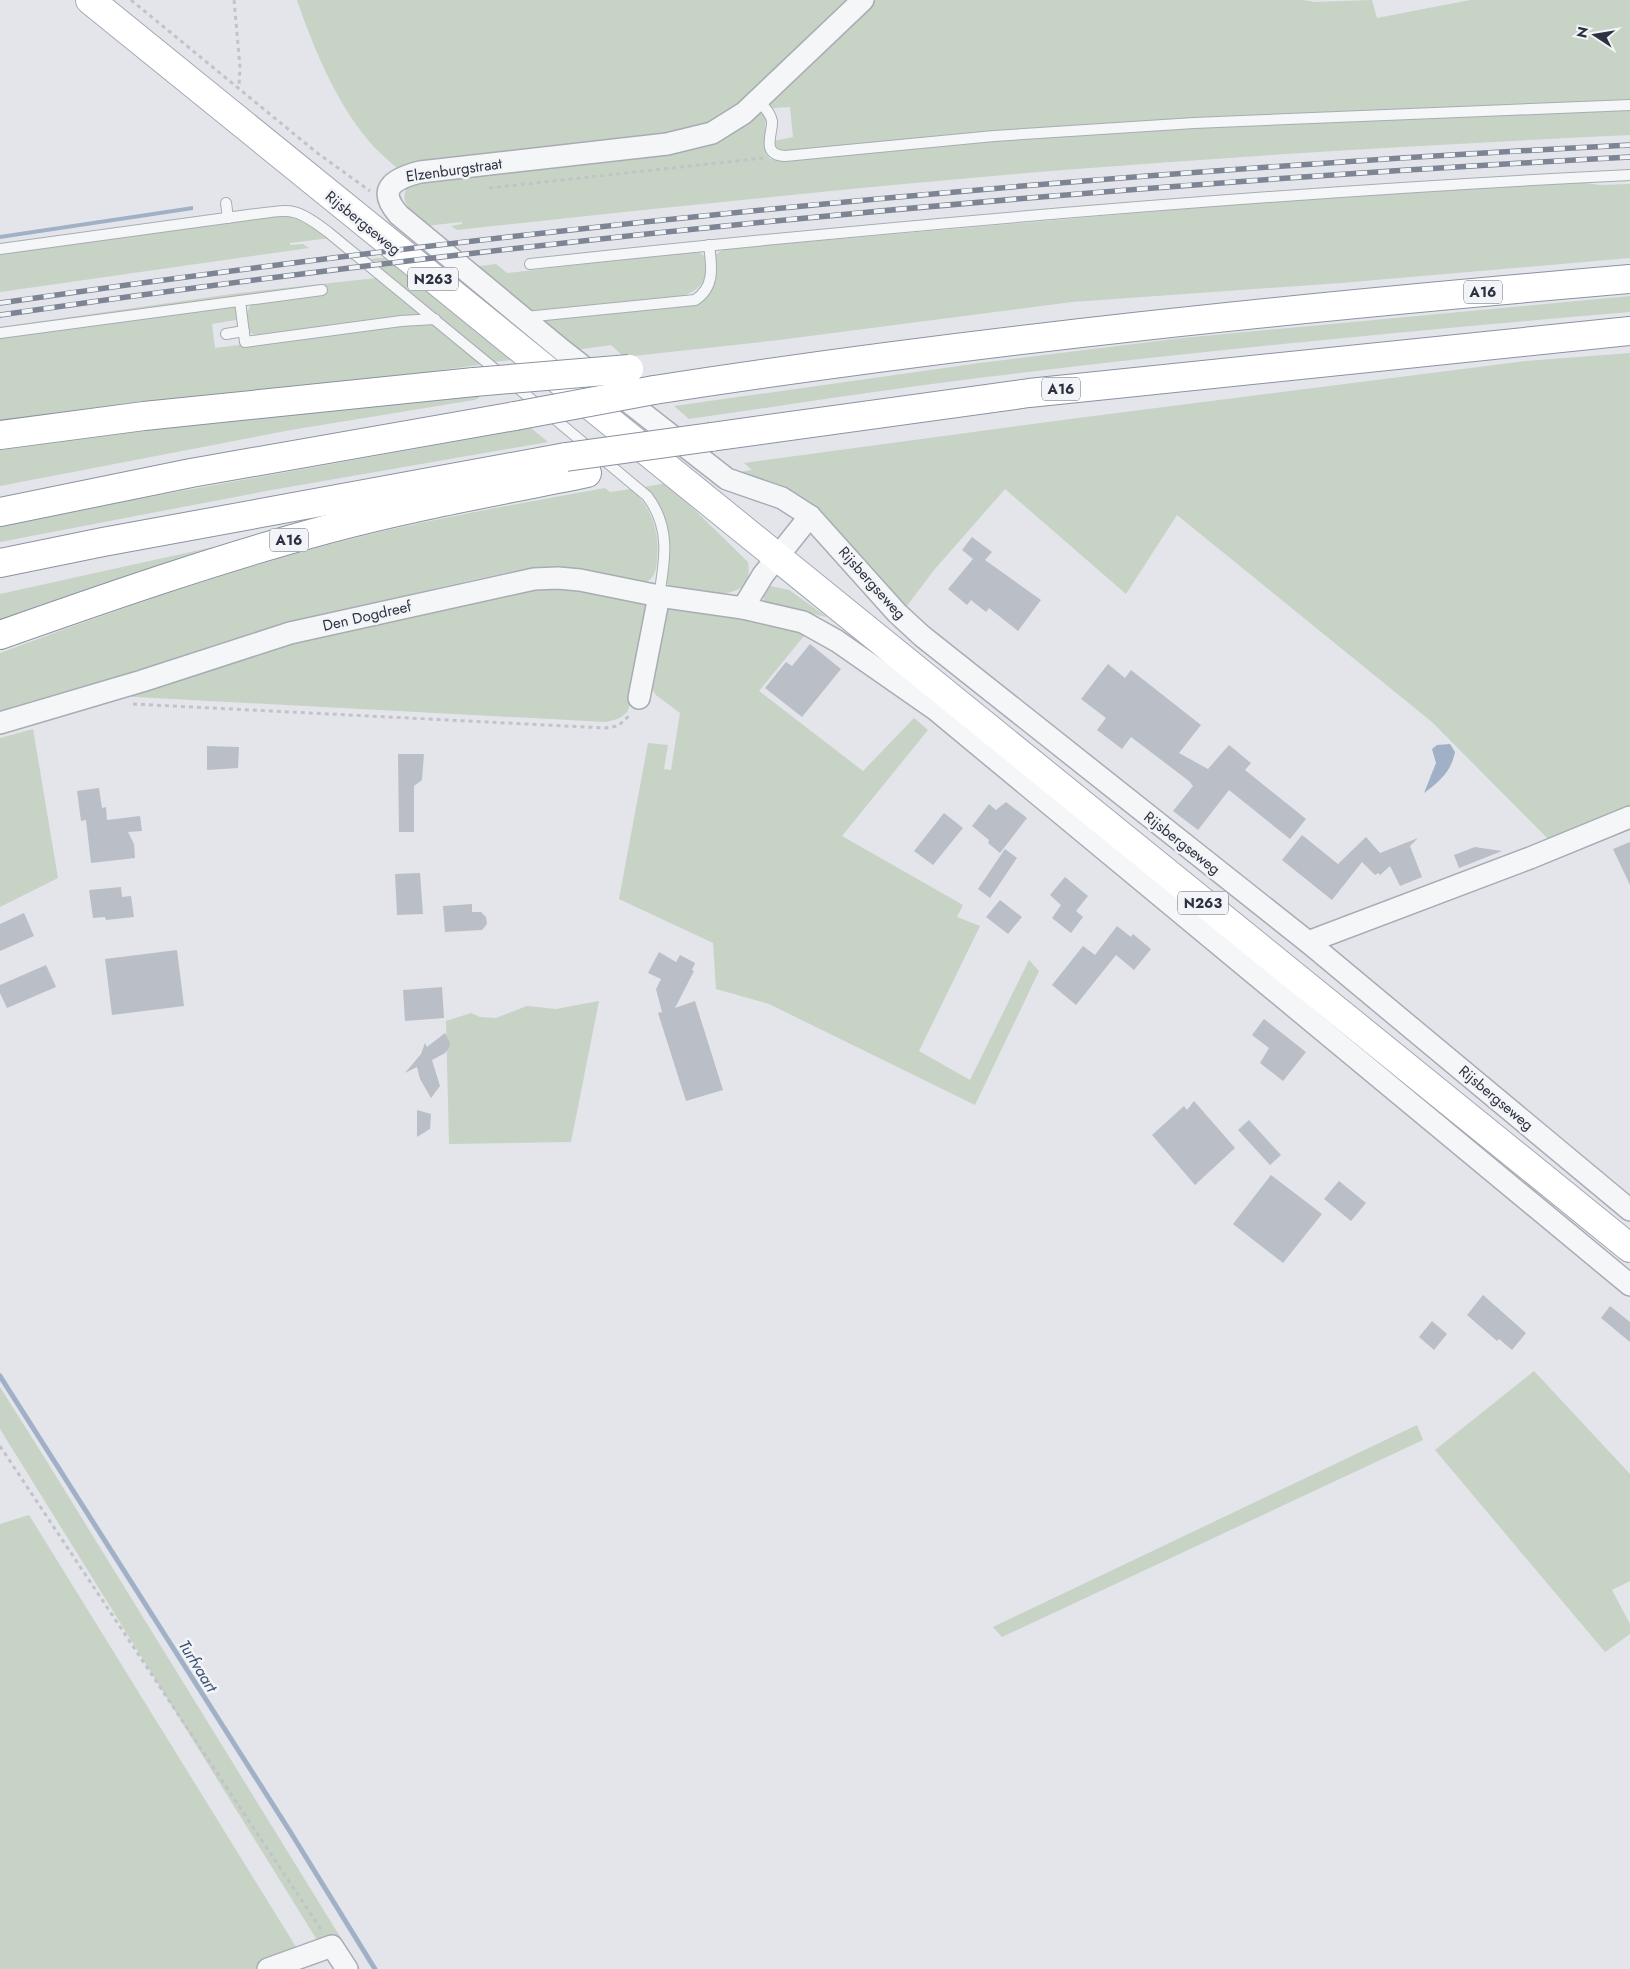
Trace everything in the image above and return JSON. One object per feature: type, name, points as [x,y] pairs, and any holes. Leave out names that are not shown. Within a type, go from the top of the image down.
[{"type":"main road","name":"Rijsbergseweg","points":[[90,0],[1630,1248]]},
{"type":"main road","name":"A16","points":[[0,512],[191,473],[713,381],[1031,339],[1335,304],[1630,279]]},
{"type":"main road","name":"A16","points":[[0,635],[266,546],[644,448],[1030,393],[1630,331]]},
{"type":"main road","name":"A16","points":[[0,435],[144,416],[474,382],[629,369],[713,381]]},
{"type":"main road","name":"A16","points":[[0,563],[103,542],[577,465]]},
{"type":"street","name":"Elzenburgstraat","points":[[391,205],[388,196],[394,182],[399,177],[420,172],[667,144],[712,133],[730,124],[758,100],[864,0]]},
{"type":"street","points":[[391,205],[399,215],[562,350],[727,479],[782,498],[810,516],[753,589],[743,608],[803,622],[837,641],[936,710],[1630,1285]]},
{"type":"street","name":"Rijsbergseweg","points":[[810,516],[897,613],[922,636],[1308,942],[1630,1210]]},
{"type":"street","name":"Den Dogdreef","points":[[0,723],[142,681],[290,634],[534,579],[558,578],[580,580],[659,596],[743,608]]},
{"type":"street","points":[[639,698],[659,596]]},
{"type":"street","points":[[1308,942],[1530,858],[1630,817]]},
{"type":"street","points":[[268,1969],[332,1946],[346,1969]]},
{"type":"lane","points":[[758,100],[769,112],[772,120],[768,134],[774,151],[786,156],[994,136],[1194,123],[1630,105]]},
{"type":"lane","points":[[530,264],[709,245],[1240,198],[1630,175]]},
{"type":"lane","points":[[226,203],[228,218]]},
{"type":"lane","points":[[0,249],[291,210],[306,216],[435,319],[647,496],[661,522],[666,546],[659,596]]},
{"type":"lane","points":[[524,317],[695,300],[702,296],[710,284],[712,276],[709,245]]},
{"type":"lane","points":[[0,334],[322,290]]},
{"type":"lane","points":[[240,301],[246,342],[401,321],[435,319]]},
{"type":"lane","points":[[226,334],[244,331]]},
{"type":"path","name":"Rijsbergseweg","points":[[131,0],[316,152],[391,205]]},
{"type":"path","points":[[234,0],[240,67],[238,87]]},
{"type":"path","points":[[489,188],[761,158],[774,151]]},
{"type":"path","points":[[124,704],[486,724],[605,728],[618,726],[627,720],[639,698]]},
{"type":"path","points":[[0,1446],[332,1946]]},
{"type":"green space","points":[[297,0],[855,0],[747,103],[708,128],[398,169],[371,144],[345,108],[318,55]]},
{"type":"green space","points":[[869,0],[1303,0],[1315,2],[1372,0],[1377,18],[1470,0],[1630,0],[1630,99],[786,152],[777,149],[774,141],[793,137],[790,107],[773,108],[769,103]]},
{"type":"green space","points":[[1630,109],[1630,135],[1346,150],[1063,170],[911,183],[457,230],[451,226],[462,224],[462,222],[426,226],[411,212],[404,195],[411,183],[669,148],[759,112],[765,116],[766,154],[770,159],[783,160],[951,143],[1194,126]]},
{"type":"green space","points":[[1572,181],[1600,185],[1630,184],[1630,258],[1341,283],[1072,302],[779,340],[624,357],[611,345],[575,350],[544,323],[544,320],[699,299],[713,256],[724,249],[1331,196]]},
{"type":"green space","points":[[291,214],[305,220],[330,238],[290,243],[290,245],[303,244],[309,248],[0,292],[0,253]]},
{"type":"green space","points":[[697,251],[706,257],[706,272],[702,283],[688,294],[680,297],[532,314],[472,267],[496,264],[507,273]]},
{"type":"green space","points":[[390,257],[512,360],[492,362],[370,259]]},
{"type":"green space","points":[[377,278],[424,317],[259,336],[248,332],[246,314],[252,303],[0,330],[0,327],[239,293]]},
{"type":"green space","points":[[1630,296],[1630,312],[1469,326],[1066,367],[689,419],[674,406],[980,363],[1182,338]]},
{"type":"green space","points":[[234,304],[236,320],[212,324],[215,348],[400,324],[433,325],[485,364],[371,380],[0,422],[0,338]]},
{"type":"green space","points":[[1630,353],[1630,810],[1552,843],[1432,722],[1177,515],[1126,594],[1005,489],[934,570],[900,615],[850,544],[831,524],[805,506],[732,473],[752,470],[744,463],[1078,418],[1526,361]]},
{"type":"green space","points":[[479,394],[479,398],[474,400],[291,430],[0,486],[0,445]]},
{"type":"green space","points":[[531,428],[548,442],[266,491],[0,542],[0,527],[137,499]]},
{"type":"green space","points":[[667,483],[748,562],[748,576],[743,586],[734,591],[709,593],[672,588],[666,583],[669,553],[652,496],[645,487]]},
{"type":"green space","points":[[605,488],[610,492],[631,489],[649,512],[656,530],[658,550],[655,572],[648,581],[631,581],[556,569],[533,568],[521,570],[389,600],[65,695],[0,712],[0,653],[153,598],[309,550],[419,523]]},
{"type":"green space","points":[[299,528],[0,628],[0,594]]},
{"type":"green space","points":[[557,583],[646,604],[643,641],[634,692],[627,712],[620,718],[606,722],[117,696],[304,638]]},
{"type":"green space","points":[[770,586],[789,590],[827,617],[770,606],[765,603],[763,596]]},
{"type":"green space","points":[[665,605],[808,631],[759,691],[863,771],[914,718],[928,730],[842,836],[963,905],[957,917],[980,926],[919,1051],[970,1080],[1029,960],[1039,971],[975,1105],[769,1004],[716,989],[713,943],[619,899],[648,743],[668,745],[664,769],[671,770],[680,713],[656,695],[650,686]]},
{"type":"green space","points":[[33,729],[58,878],[0,907],[0,738]]},
{"type":"green space","points":[[599,1001],[571,1142],[449,1144],[446,1021],[471,1013],[480,1017],[496,1018],[527,1006],[556,1009]]},
{"type":"green space","points":[[1534,1371],[1630,1474],[1630,1581],[1612,1590],[1630,1624],[1630,1634],[1605,1652],[1435,1450]]},
{"type":"green space","points":[[0,1387],[360,1969],[335,1969],[0,1429]]},
{"type":"green space","points":[[1417,1425],[1423,1440],[1002,1637],[993,1627]]},
{"type":"green space","points":[[29,1515],[301,1955],[261,1969],[0,1969],[0,1524]]},
{"type":"water","points":[[193,206],[193,210],[0,239],[0,235]]},
{"type":"water","points":[[1450,744],[1455,752],[1448,771],[1424,793],[1436,763],[1432,749],[1437,745]]},
{"type":"building","points":[[972,537],[992,552],[985,560],[1041,600],[1018,631],[989,608],[986,612],[971,600],[967,605],[948,589],[973,559],[962,550]]},
{"type":"building","points":[[810,644],[841,669],[802,717],[765,688],[786,662],[792,666]]},
{"type":"building","points":[[1108,664],[1125,678],[1131,670],[1201,725],[1179,753],[1208,769],[1229,745],[1251,763],[1245,770],[1306,819],[1290,839],[1229,790],[1198,830],[1173,811],[1193,786],[1189,781],[1131,737],[1122,749],[1097,730],[1106,718],[1081,699]]},
{"type":"building","points":[[207,746],[239,747],[238,768],[207,770]]},
{"type":"building","points":[[398,754],[424,754],[422,780],[414,786],[414,832],[399,832]]},
{"type":"building","points":[[99,788],[102,808],[106,807],[107,820],[140,816],[142,831],[128,832],[134,844],[135,858],[91,863],[86,820],[81,821],[77,791]]},
{"type":"building","points":[[1006,802],[1027,818],[1000,853],[988,843],[989,840],[972,826],[989,804],[996,810]]},
{"type":"building","points":[[944,813],[963,828],[933,865],[914,851]]},
{"type":"building","points":[[1302,835],[1338,864],[1366,837],[1380,853],[1418,838],[1410,846],[1422,877],[1400,886],[1390,866],[1380,875],[1378,873],[1375,875],[1362,862],[1332,900],[1282,860]]},
{"type":"building","points":[[1630,842],[1630,885],[1613,849]]},
{"type":"building","points":[[1475,847],[1502,851],[1459,868],[1454,855]]},
{"type":"building","points":[[1005,849],[1017,858],[990,898],[978,889]]},
{"type":"building","points":[[420,873],[423,914],[397,915],[395,874]]},
{"type":"building","points":[[1065,877],[1088,896],[1076,911],[1083,917],[1071,933],[1052,918],[1061,905],[1050,895]]},
{"type":"building","points":[[121,887],[122,897],[131,896],[134,917],[106,920],[105,917],[93,918],[89,890]]},
{"type":"building","points":[[1000,900],[1022,917],[1008,934],[986,917]]},
{"type":"building","points":[[472,904],[472,912],[481,912],[486,917],[487,924],[482,930],[445,932],[443,906]]},
{"type":"building","points":[[24,913],[34,936],[0,951],[0,924]]},
{"type":"building","points":[[1117,926],[1131,937],[1133,934],[1151,949],[1134,970],[1116,955],[1076,1005],[1052,985],[1083,946],[1095,955]]},
{"type":"building","points":[[177,950],[184,1006],[112,1015],[105,959]]},
{"type":"building","points":[[659,952],[676,962],[680,955],[695,963],[692,970],[694,971],[675,1008],[695,1001],[723,1090],[686,1101],[658,1013],[662,1012],[656,989],[661,979],[648,973]]},
{"type":"building","points":[[46,965],[56,987],[7,1008],[0,993],[0,985]]},
{"type":"building","points":[[442,987],[444,1018],[405,1021],[403,990]]},
{"type":"building","points":[[1264,1019],[1306,1052],[1283,1081],[1260,1063],[1269,1048],[1252,1035]]},
{"type":"building","points":[[445,1033],[450,1043],[449,1048],[445,1053],[432,1060],[440,1086],[431,1098],[420,1079],[417,1067],[405,1073],[421,1054],[425,1043],[427,1047]]},
{"type":"building","points":[[1194,1101],[1235,1148],[1195,1185],[1152,1135],[1184,1106],[1187,1110]]},
{"type":"building","points":[[417,1110],[431,1114],[430,1129],[417,1137]]},
{"type":"building","points":[[1249,1120],[1281,1155],[1270,1165],[1238,1130]]},
{"type":"building","points":[[1271,1175],[1322,1214],[1283,1263],[1233,1224]]},
{"type":"building","points":[[1339,1181],[1366,1203],[1351,1221],[1324,1199]]},
{"type":"building","points":[[1483,1295],[1526,1333],[1512,1350],[1499,1339],[1497,1341],[1467,1315]]},
{"type":"building","points":[[1610,1306],[1630,1322],[1630,1342],[1601,1318]]},
{"type":"building","points":[[1432,1321],[1447,1334],[1434,1350],[1419,1337]]},
{"type":"waterway","name":"Turfvaart","points":[[0,1376],[291,1833],[375,1969]]},
{"type":"railway","points":[[0,303],[406,249],[813,205],[1221,170],[1630,145]]},
{"type":"railway","points":[[0,315],[406,261],[813,217],[1221,183],[1630,157]]}]
